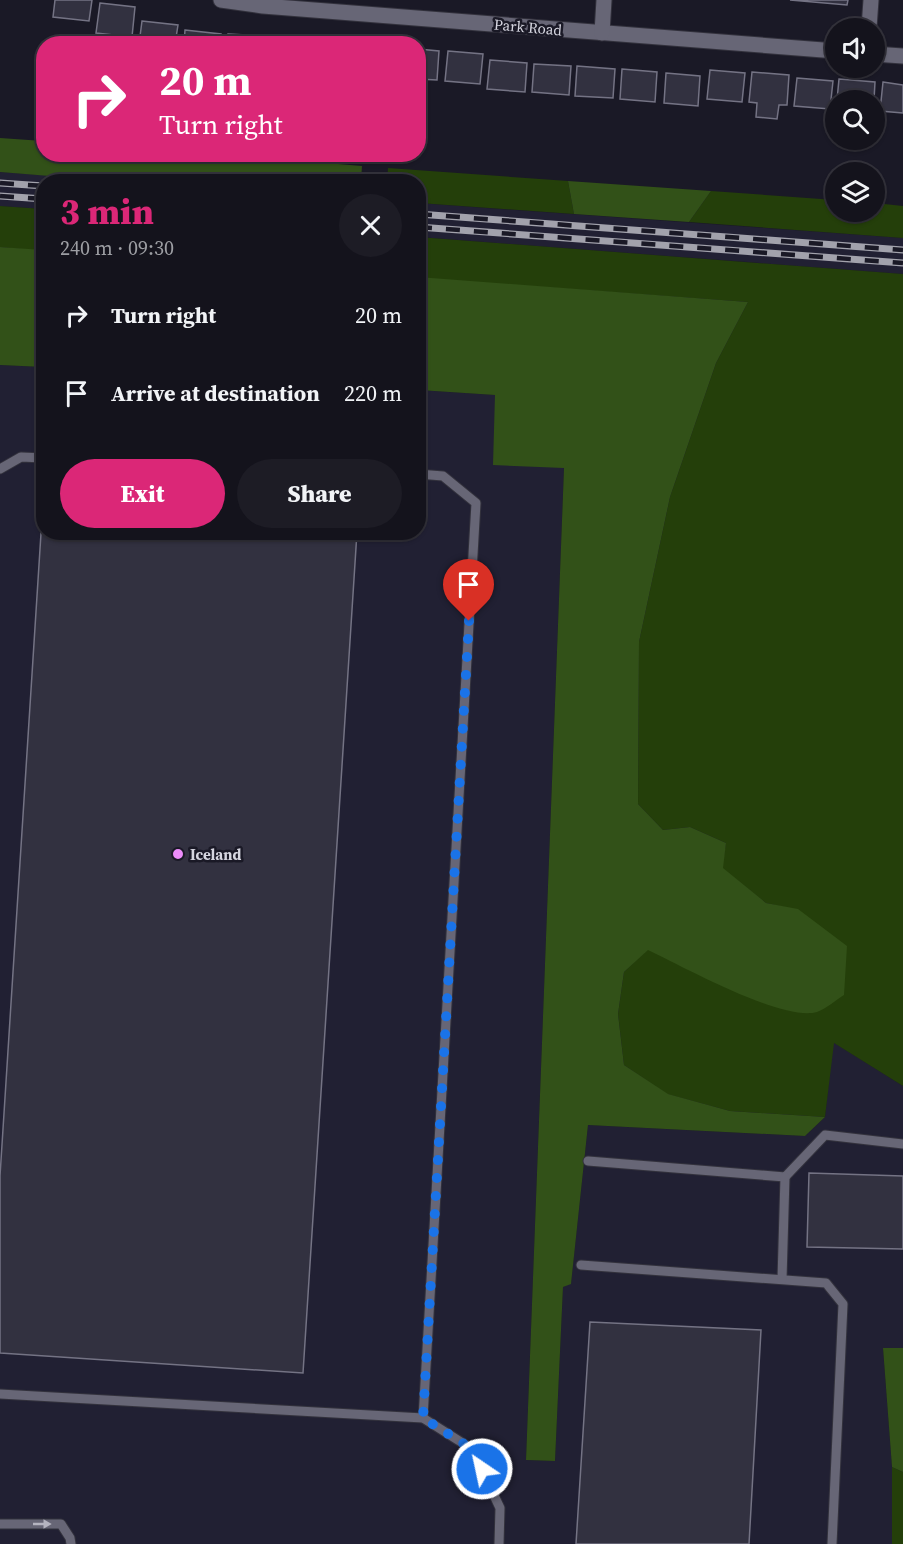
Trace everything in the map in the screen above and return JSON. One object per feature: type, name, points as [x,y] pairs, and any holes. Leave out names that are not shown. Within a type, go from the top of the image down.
[{"type":"street","name":"Park Road","points":[[221,0],[263,6],[341,6],[602,33],[825,50]]},
{"type":"street","points":[[602,33],[604,0]]},
{"type":"street","points":[[870,18],[871,0]]},
{"type":"street","points":[[885,55],[903,56]]},
{"type":"lane","points":[[0,469],[21,457],[36,458]]},
{"type":"lane","points":[[423,1418],[476,503],[443,476],[426,475]]},
{"type":"lane","points":[[782,1280],[785,1177],[825,1135],[903,1144]]},
{"type":"lane","points":[[588,1161],[785,1177]]},
{"type":"lane","points":[[581,1265],[826,1283],[843,1304],[832,1544]]},
{"type":"lane","points":[[0,1394],[423,1418],[472,1449],[500,1508],[499,1544]]},
{"type":"lane","points":[[0,1524],[61,1524],[71,1544]]},
{"type":"shaded area","points":[[0,172],[36,175],[36,209],[0,206]]},
{"type":"shaded area","points":[[426,204],[903,238],[903,274],[426,238]]},
{"type":"shaded area","points":[[0,365],[36,367],[36,540],[426,540],[426,390],[495,395],[564,468],[526,1460],[555,1461],[563,1287],[571,1283],[588,1125],[805,1136],[825,1117],[833,1042],[903,1086],[903,1348],[883,1349],[892,1467],[892,1544],[0,1544]]},
{"type":"green space","points":[[0,138],[36,141],[36,162],[314,162],[362,166],[361,174],[36,175],[0,172]]},
{"type":"green space","points":[[388,168],[568,181],[574,214],[426,203],[426,174],[388,174]]},
{"type":"green space","points":[[568,181],[711,191],[689,222],[574,214]]},
{"type":"green space","points":[[711,191],[825,199],[825,222],[885,222],[885,204],[903,206],[903,238],[689,222]]},
{"type":"green space","points":[[0,206],[36,209],[36,250],[0,247]]},
{"type":"green space","points":[[426,238],[903,274],[903,1086],[834,1043],[825,1117],[730,1111],[667,1094],[624,1065],[618,1014],[624,972],[648,949],[697,973],[798,910],[766,903],[722,868],[726,843],[690,827],[663,830],[638,804],[639,642],[670,497],[716,363],[748,302],[426,279]]},
{"type":"green space","points":[[0,247],[36,250],[36,367],[0,365]]},
{"type":"green space","points":[[426,278],[748,302],[716,363],[670,497],[639,642],[638,804],[663,830],[690,827],[726,843],[723,868],[766,903],[798,909],[847,946],[844,995],[817,1012],[801,1013],[757,1001],[648,950],[624,972],[618,1014],[624,1065],[668,1094],[730,1111],[825,1117],[805,1136],[588,1125],[571,1284],[563,1287],[555,1461],[526,1460],[564,468],[493,465],[495,395],[426,390]]},
{"type":"green space","points":[[883,1348],[903,1348],[903,1472],[892,1467]]},
{"type":"green space","points":[[892,1467],[903,1472],[903,1544],[892,1544]]},
{"type":"building","points":[[55,0],[92,0],[89,21],[53,17]]},
{"type":"building","points":[[790,0],[848,0],[847,5]]},
{"type":"building","points":[[100,3],[135,7],[132,36],[96,33]]},
{"type":"building","points":[[142,21],[178,25],[176,36],[140,36]]},
{"type":"building","points":[[185,30],[221,34],[221,36],[185,36]]},
{"type":"building","points":[[228,34],[265,36],[228,36]]},
{"type":"building","points":[[426,50],[439,51],[437,80],[426,79]]},
{"type":"building","points":[[448,51],[483,54],[480,84],[445,81]]},
{"type":"building","points":[[490,60],[527,63],[525,92],[487,89]]},
{"type":"building","points":[[534,64],[571,66],[569,95],[532,92]]},
{"type":"building","points":[[577,66],[615,69],[613,98],[575,96]]},
{"type":"building","points":[[622,69],[657,72],[655,102],[620,99]]},
{"type":"building","points":[[710,70],[745,73],[742,102],[707,99]]},
{"type":"building","points":[[752,72],[789,75],[787,105],[779,105],[777,119],[756,117],[757,103],[749,102]]},
{"type":"building","points":[[666,73],[700,76],[698,106],[664,103]]},
{"type":"building","points":[[797,78],[833,81],[832,90],[825,90],[825,109],[794,106]]},
{"type":"building","points":[[839,79],[875,82],[875,90],[838,90]]},
{"type":"building","points":[[883,82],[903,85],[903,113],[885,111],[885,90],[882,90]]},
{"type":"building","name":"Iceland","points":[[41,540],[356,540],[303,1373],[0,1353],[0,1176]]},
{"type":"building","points":[[809,1173],[903,1176],[903,1249],[807,1247]]},
{"type":"building","points":[[590,1322],[761,1330],[749,1544],[576,1544]]},
{"type":"railway","points":[[0,183],[36,185]]},
{"type":"railway","points":[[0,196],[36,198]]},
{"type":"railway","points":[[426,215],[903,250]]},
{"type":"railway","points":[[426,228],[903,263]]},
{"type":"place","name":"Iceland","points":[[178,854]]},
{"type":"route","points":[[469,621],[423,1418],[472,1449],[482,1469]]}]
